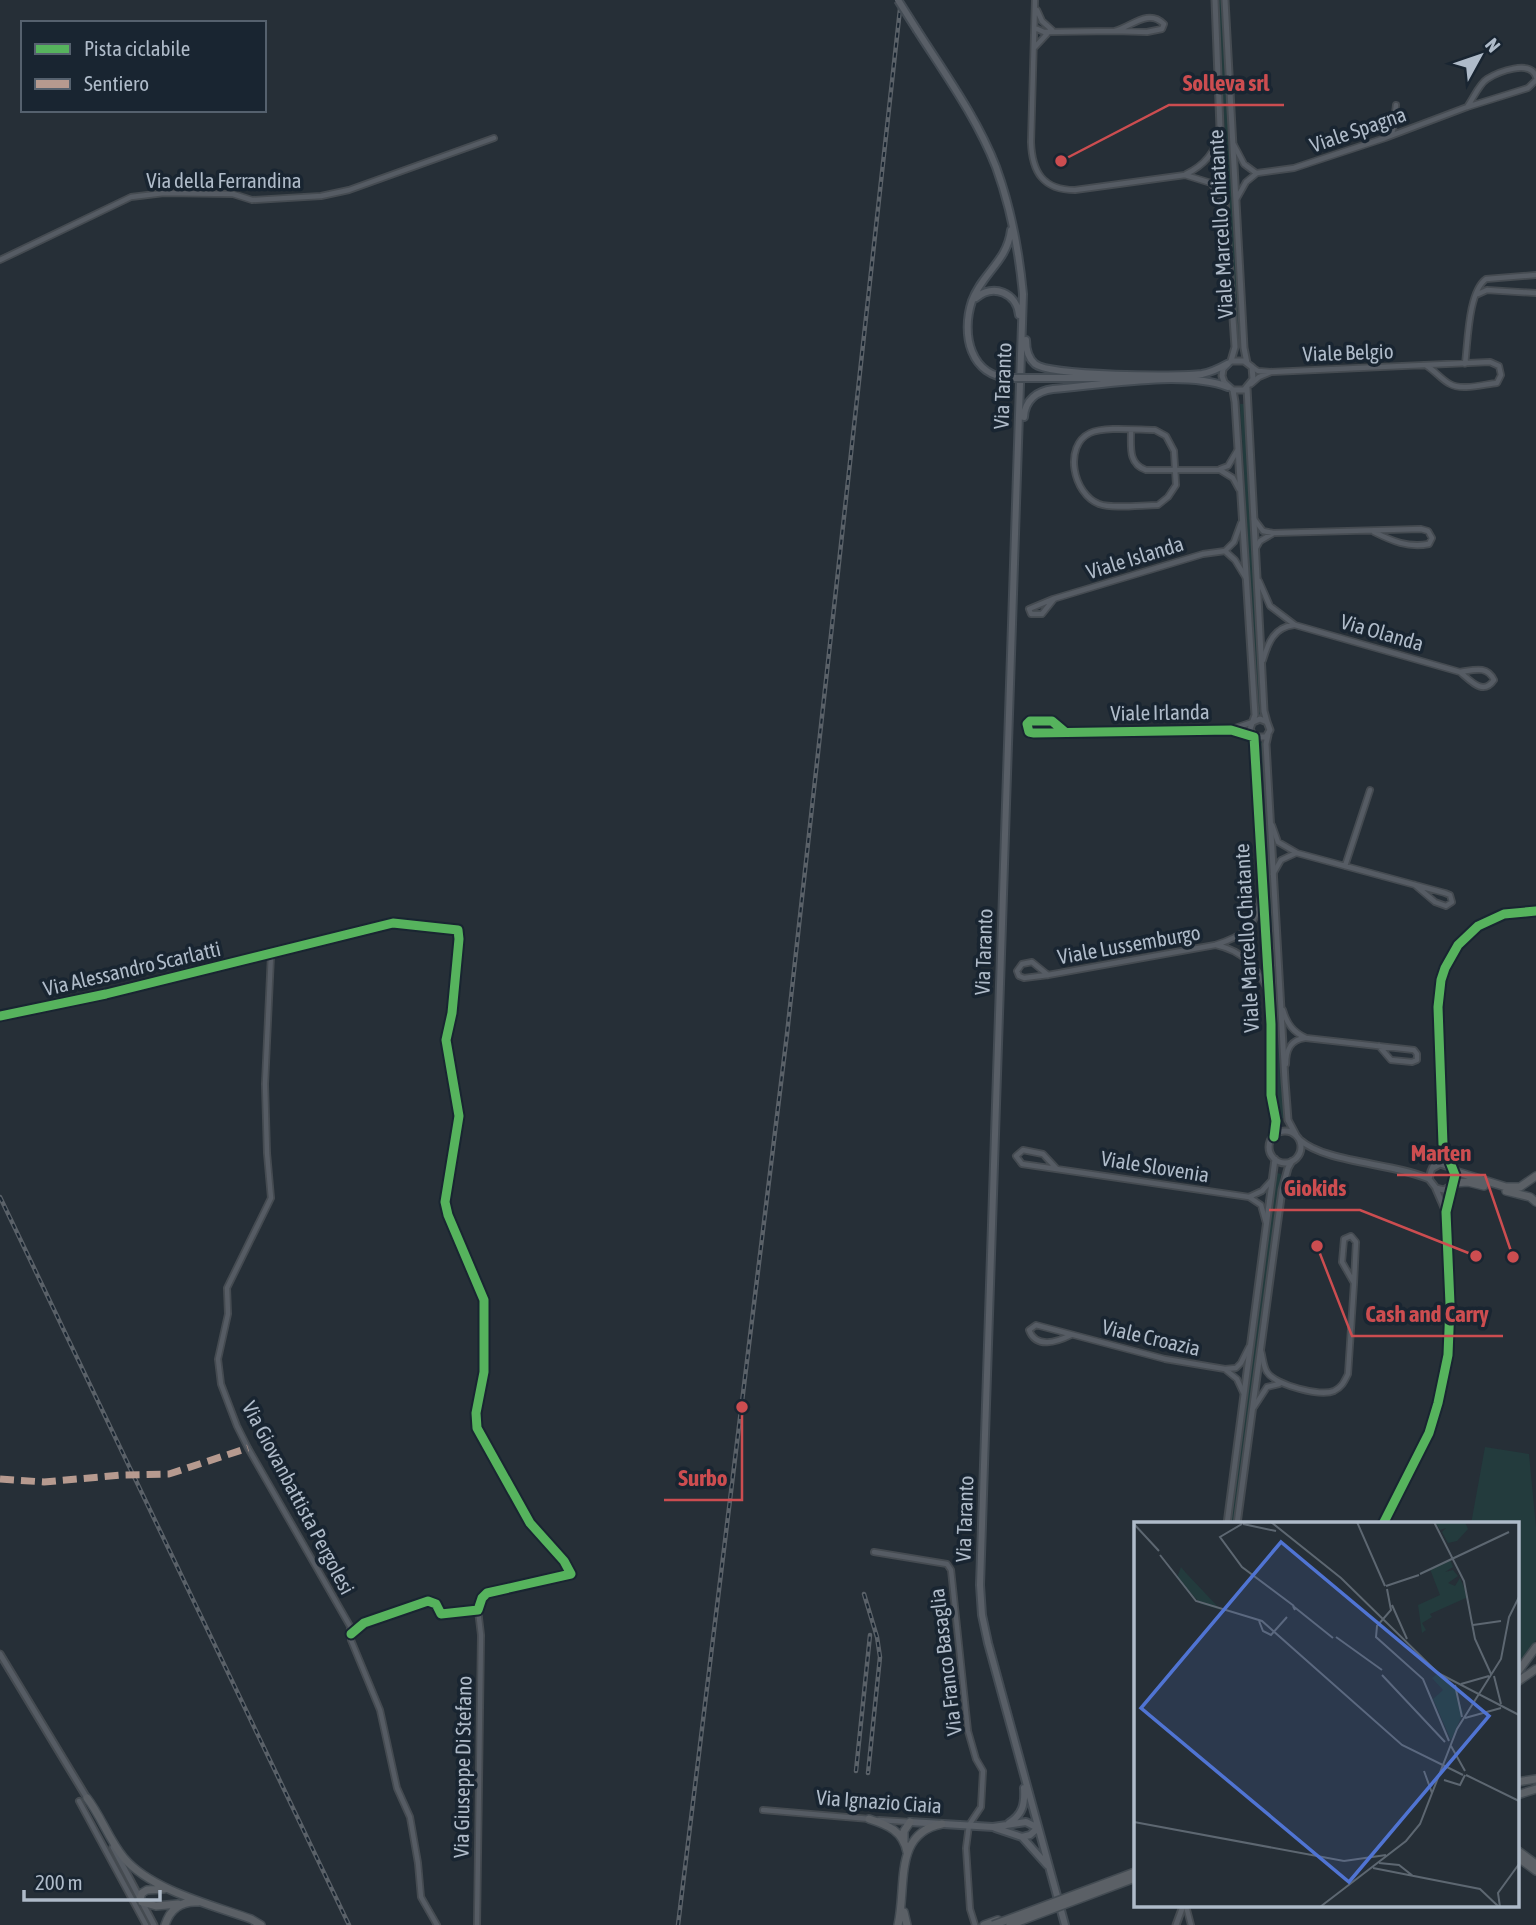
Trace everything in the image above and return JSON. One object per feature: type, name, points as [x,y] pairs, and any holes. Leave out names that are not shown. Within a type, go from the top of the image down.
[{"type":"highway","points":[[1453,1169],[1506,1187],[1520,1187],[1536,1176]]},
{"type":"highway","points":[[1453,1184],[1468,1182],[1518,1193],[1536,1202]]},
{"type":"highway","points":[[1518,1672],[1536,1647]]},
{"type":"highway","points":[[1518,1681],[1536,1669]]},
{"type":"highway","points":[[1518,1779],[1536,1778]]},
{"type":"highway","points":[[1518,1788],[1536,1787]]},
{"type":"highway","points":[[1518,1795],[1536,1787]]},
{"type":"highway","points":[[83,1799],[127,1862],[147,1879],[261,1925]]},
{"type":"highway","points":[[869,1819],[890,1826],[907,1841]]},
{"type":"highway","points":[[898,1925],[907,1852],[904,1831],[910,1822]]},
{"type":"highway","points":[[907,1841],[925,1828],[942,1824]]},
{"type":"highway","points":[[1518,1851],[1536,1864]]},
{"type":"highway","points":[[1518,1858],[1536,1871]]},
{"type":"highway","points":[[984,1925],[1002,1919],[1009,1922],[1134,1872]]},
{"type":"highway","points":[[993,1925],[1053,1909],[1134,1878]]},
{"type":"highway","points":[[168,1889],[147,1890],[142,1893],[141,1900],[156,1906],[211,1904]]},
{"type":"highway","points":[[903,1901],[907,1925]]},
{"type":"highway","points":[[165,1925],[169,1914],[184,1903]]},
{"type":"highway","points":[[1019,1925],[1053,1909]]},
{"type":"main road","name":"Via Taranto","points":[[898,0],[981,134],[995,165],[1020,259],[1023,294],[1019,450],[981,1585],[982,1615],[988,1643],[1065,1925]]},
{"type":"main road","points":[[1012,222],[1009,245],[972,301],[968,337],[972,356],[983,370],[1011,378],[1153,378]]},
{"type":"main road","points":[[972,301],[982,292],[1005,292],[1013,299],[1018,309],[1022,336]]},
{"type":"main road","points":[[1023,294],[1026,309],[1026,347],[1037,366],[1054,370],[1199,380],[1230,389]]},
{"type":"main road","points":[[1019,450],[1023,438],[1024,412],[1033,397],[1042,390],[1199,374],[1215,371],[1229,363]]},
{"type":"main road","points":[[1006,1825],[1018,1816],[1024,1805],[1024,1776]]},
{"type":"main road","name":"Via Ignazio Ciaia","points":[[910,1822],[993,1827],[1026,1822],[1038,1828]]},
{"type":"main road","name":"Via Ignazio Ciaia","points":[[993,1827],[1021,1837],[1050,1869]]},
{"type":"main road","points":[[1021,1837],[1030,1835],[1038,1828]]},
{"type":"street","name":"Viale Marcello Chiatante","points":[[1215,0],[1220,128],[1235,347],[1222,376],[1230,389],[1238,447],[1255,715],[1250,730],[1254,737],[1269,995],[1271,1095],[1276,1121],[1270,1150],[1275,1159],[1267,1227],[1227,1522]]},
{"type":"street","name":"Viale Marcello Chiatante","points":[[1225,0],[1244,348],[1254,373],[1249,386],[1254,518],[1262,663],[1269,726],[1266,744],[1284,1082],[1288,1120],[1301,1150],[1286,1172],[1282,1190],[1237,1522]]},
{"type":"street","points":[[1035,3],[1031,154],[1045,182],[1064,190],[1075,190],[1185,175],[1210,183],[1226,206]]},
{"type":"street","points":[[1035,3],[1042,21],[1053,31]]},
{"type":"street","points":[[1034,28],[1044,33],[1158,32],[1164,24],[1155,19],[1136,19],[1115,31]]},
{"type":"street","points":[[1034,48],[1053,31]]},
{"type":"street","name":"Viale Spagna","points":[[1257,173],[1294,168],[1528,88],[1536,78],[1535,72],[1529,67],[1522,67],[1487,79],[1467,107]]},
{"type":"street","points":[[1389,136],[1393,130],[1396,105]]},
{"type":"street","points":[[1185,175],[1197,168],[1213,151],[1220,128]]},
{"type":"street","name":"Via della Ferrandina","points":[[0,260],[131,197],[164,192],[233,194],[253,200],[321,196],[349,190],[494,138]]},
{"type":"street","points":[[1232,139],[1244,164],[1257,173],[1239,191],[1235,202]]},
{"type":"street","points":[[1465,364],[1473,303],[1480,284],[1486,279],[1536,275]]},
{"type":"street","points":[[1477,294],[1487,290],[1536,293]]},
{"type":"street","points":[[1229,363],[1240,359],[1250,365]]},
{"type":"street","name":"Viale Belgio","points":[[1249,386],[1259,377],[1271,372],[1490,362],[1499,366],[1501,375],[1497,383],[1458,387],[1427,366]]},
{"type":"street","name":"Viale Belgio","points":[[1250,365],[1271,372]]},
{"type":"street","points":[[1230,389],[1249,386]]},
{"type":"street","points":[[1131,430],[1132,457],[1138,467],[1144,470],[1220,470],[1233,478],[1241,494]]},
{"type":"street","points":[[1131,430],[1155,430],[1162,433],[1174,446],[1175,489],[1158,505],[1107,505],[1095,502],[1077,480],[1074,462],[1078,444],[1089,433],[1096,431],[1131,430]]},
{"type":"street","points":[[1220,470],[1232,461],[1238,447]]},
{"type":"street","points":[[1242,518],[1234,542],[1225,551],[1235,560],[1246,579]]},
{"type":"street","points":[[1254,518],[1263,531],[1273,533],[1421,529],[1428,531],[1432,538],[1429,544],[1415,547],[1374,532]]},
{"type":"street","points":[[1256,548],[1260,541],[1273,533]]},
{"type":"street","name":"Viale Islanda","points":[[1054,599],[1042,614],[1031,614],[1029,608],[1054,599],[1203,554],[1225,551]]},
{"type":"street","name":"Via Olanda","points":[[1257,576],[1270,606],[1295,625],[1460,672],[1476,686],[1484,688],[1490,686],[1494,680],[1490,673],[1481,668],[1460,672]]},
{"type":"street","points":[[1262,663],[1274,635],[1287,626],[1295,625]]},
{"type":"street","points":[[1253,722],[1260,719],[1267,722]]},
{"type":"street","name":"Viale Irlanda","points":[[1065,732],[1052,721],[1030,721],[1027,724],[1029,732],[1034,733],[1231,730],[1254,737]]},
{"type":"street","name":"Viale Irlanda","points":[[1231,730],[1253,722]]},
{"type":"street","points":[[1254,737],[1262,738],[1268,734]]},
{"type":"street","points":[[1345,866],[1370,790]]},
{"type":"street","points":[[1270,819],[1278,842],[1297,853],[1415,885],[1450,895],[1452,902],[1446,906],[1435,902],[1415,885]]},
{"type":"street","points":[[1273,874],[1281,860],[1297,853]]},
{"type":"street","name":"Viale Lussemburgo","points":[[1048,975],[1032,962],[1022,964],[1017,971],[1019,976],[1024,978],[1048,975],[1215,945],[1236,938],[1245,932],[1259,910],[1263,888]]},
{"type":"street","points":[[1384,1522],[1429,1433],[1445,1374],[1450,1326],[1446,1212],[1453,1184],[1453,1169],[1443,1144],[1438,1007],[1445,968],[1458,945],[1478,926],[1504,914],[1536,911]]},
{"type":"street","name":"Via Alessandro Scarlatti","points":[[0,1016],[271,955],[393,923],[458,930],[452,1013],[446,1040],[459,1116],[444,1202],[484,1300],[484,1372],[475,1421],[481,1439],[530,1522],[564,1561],[571,1574],[487,1593],[478,1610]]},
{"type":"street","name":"Viale Lussemburgo","points":[[1215,945],[1246,958],[1259,973],[1269,995]]},
{"type":"street","name":"Via Giovanbattista Pergolesi","points":[[271,955],[265,1084],[271,1198],[227,1287],[228,1314],[219,1348],[218,1370],[237,1426],[350,1626],[351,1640],[380,1710],[397,1788],[410,1817],[421,1897],[437,1925]]},
{"type":"street","points":[[1280,1005],[1287,1023],[1306,1038]]},
{"type":"street","points":[[1284,1082],[1286,1053],[1289,1046],[1299,1039],[1306,1038],[1379,1046],[1414,1051],[1417,1060],[1391,1060],[1379,1046]]},
{"type":"street","points":[[1274,1136],[1282,1132],[1323,1152],[1414,1172],[1429,1179],[1436,1188],[1446,1212]]},
{"type":"street","points":[[1429,1179],[1443,1144]]},
{"type":"street","name":"Viale Slovenia","points":[[1056,1168],[1044,1154],[1023,1150],[1016,1156],[1022,1164],[1249,1197]]},
{"type":"street","points":[[1275,1159],[1283,1163],[1303,1154],[1323,1152]]},
{"type":"street","points":[[1414,1172],[1444,1164],[1453,1169]]},
{"type":"street","points":[[1249,1197],[1262,1191],[1272,1179]]},
{"type":"street","points":[[1436,1188],[1444,1190],[1453,1184]]},
{"type":"street","points":[[1249,1197],[1261,1205],[1267,1227]]},
{"type":"street","points":[[1261,1350],[1267,1372],[1281,1383],[1322,1393],[1332,1392],[1342,1385],[1348,1374],[1354,1283],[1356,1242],[1351,1236],[1344,1239],[1342,1262],[1354,1283]]},
{"type":"street","name":"Viale Croazia","points":[[1071,1335],[1052,1344],[1035,1339],[1029,1330],[1036,1325],[1166,1359],[1225,1369],[1236,1368],[1241,1363],[1251,1343]]},
{"type":"street","name":"Viale Croazia","points":[[1225,1369],[1237,1379],[1244,1395]]},
{"type":"street","points":[[1254,1408],[1266,1387],[1281,1383]]},
{"type":"street","name":"Via Franco Basaglia","points":[[874,1552],[947,1564],[951,1570],[968,1731],[976,1759],[983,1771],[981,1807],[969,1825]]},
{"type":"street","points":[[351,1634],[364,1623],[428,1601],[436,1604],[441,1614],[478,1610]]},
{"type":"street","name":"Via Giuseppe Di Stefano","points":[[477,1925],[481,1634],[478,1610]]},
{"type":"street","points":[[0,1654],[154,1925]]},
{"type":"street","points":[[83,1799],[146,1925]]},
{"type":"street","name":"Via Ignazio Ciaia","points":[[763,1810],[910,1822]]},
{"type":"street","points":[[969,1825],[966,1870],[970,1909],[975,1925]]},
{"type":"street","points":[[1176,1925],[1183,1908]]},
{"type":"street","points":[[1176,1925],[1181,1922],[1191,1924]]},
{"type":"green space","points":[[1218,0],[1221,0],[1241,347],[1237,347],[1235,331]]},
{"type":"green space","points":[[1240,404],[1244,404],[1262,715],[1258,715]]},
{"type":"green space","points":[[1260,741],[1284,1118],[1280,1119],[1274,1075],[1275,1031]]},
{"type":"green space","points":[[1277,1173],[1281,1174],[1234,1522],[1230,1522]]},
{"type":"green space","points":[[1485,1447],[1529,1454],[1536,1527],[1536,1640],[1518,1665],[1518,1522],[1471,1522]]},
{"type":"railway","points":[[678,1925],[787,1034],[901,0]]},
{"type":"railway","points":[[0,1197],[349,1925]]},
{"type":"railway","points":[[864,1594],[880,1657],[868,1773]]},
{"type":"railway","points":[[856,1771],[870,1635]]},
{"type":"marked path","points":[[0,1479],[44,1482],[169,1474],[248,1448]]},
{"type":"cycle path","points":[[1065,732],[1052,721],[1030,721],[1027,724],[1029,732],[1034,733],[1231,730],[1254,737],[1271,1024],[1271,1095],[1276,1121],[1274,1137]]},
{"type":"cycle path","points":[[1384,1522],[1429,1433],[1448,1355],[1450,1304],[1446,1212],[1455,1175],[1443,1144],[1438,1007],[1441,980],[1458,945],[1478,926],[1504,914],[1536,911]]},
{"type":"cycle path","points":[[0,1016],[106,994],[393,923],[458,930],[452,1013],[446,1040],[459,1116],[445,1202],[484,1300],[484,1372],[476,1413],[477,1428],[530,1523],[564,1561],[571,1574],[487,1593],[478,1610],[441,1614],[436,1604],[428,1601],[364,1623],[351,1634]]},
{"type":"place","name":"Solleva srl","points":[[1061,161]]},
{"type":"place","name":"Cash and Carry","points":[[1317,1246]]},
{"type":"place","name":"Giokids","points":[[1476,1256]]},
{"type":"place","name":"Marten","points":[[1513,1257]]},
{"type":"place","name":"Surbo","points":[[742,1407]]}]
